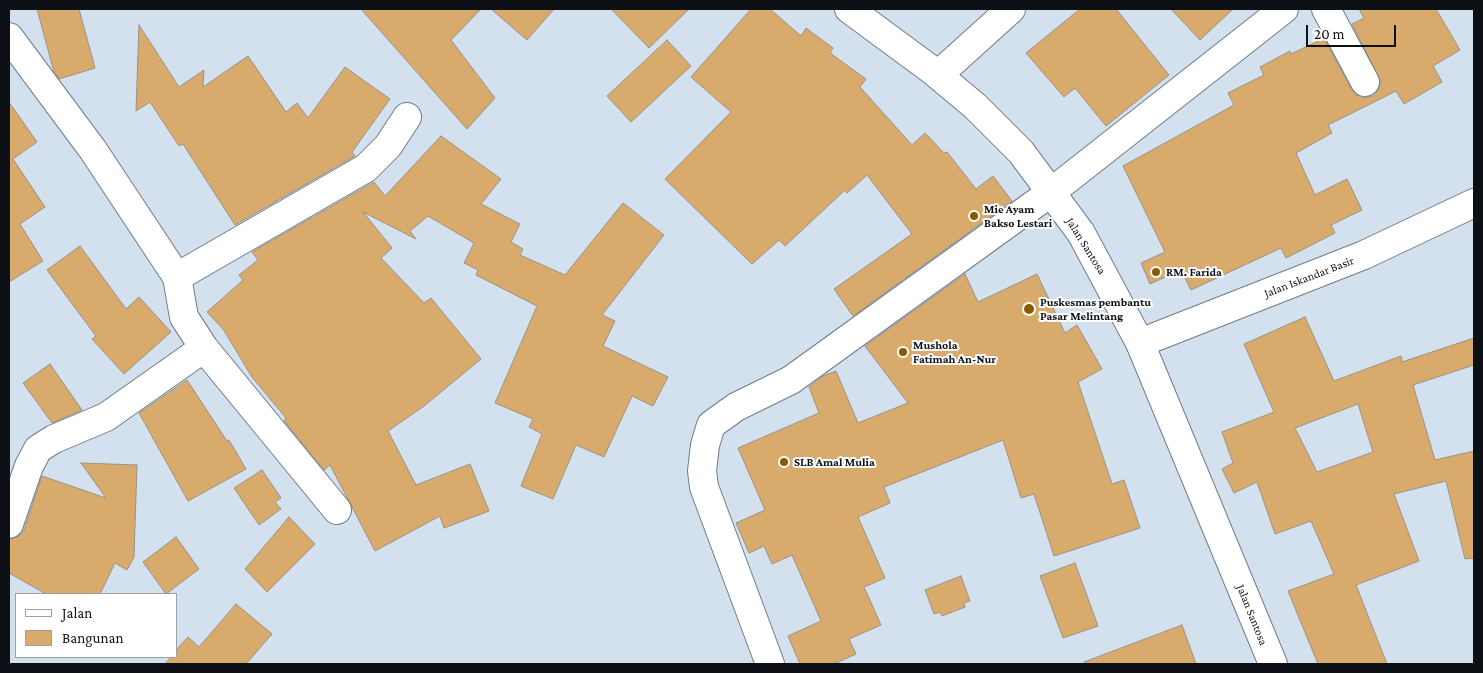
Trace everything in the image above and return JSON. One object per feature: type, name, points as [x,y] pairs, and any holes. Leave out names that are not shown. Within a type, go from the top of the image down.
[{"type":"street","name":"Jalan Santosa","points":[[849,9],[938,75],[975,106],[1021,152],[1050,194],[1081,233],[1140,342],[1273,664]]},
{"type":"street","points":[[938,75],[1011,9]]},
{"type":"street","points":[[770,664],[704,487],[702,471],[705,445],[711,426],[736,407],[790,380],[1050,194],[1284,9]]},
{"type":"street","points":[[1326,9],[1365,82]]},
{"type":"street","points":[[9,37],[93,150],[177,277],[184,317],[204,348],[338,510]]},
{"type":"street","points":[[177,277],[366,168],[388,146],[407,117]]},
{"type":"street","name":"Jalan Iskandar Basir","points":[[1140,342],[1364,255],[1474,203]]},
{"type":"street","points":[[9,524],[29,466],[38,449],[54,439],[106,418],[204,348]]},
{"type":"building","points":[[37,9],[79,9],[95,68],[59,79],[54,72]]},
{"type":"building","points":[[361,9],[481,9],[451,40],[495,98],[467,129]]},
{"type":"building","points":[[491,9],[554,9],[527,40]]},
{"type":"building","points":[[611,9],[689,9],[649,48]]},
{"type":"building","points":[[751,9],[770,9],[801,36],[806,28],[833,48],[830,53],[866,79],[860,87],[912,145],[925,133],[944,153],[947,152],[976,189],[993,176],[1012,201],[853,316],[834,289],[912,234],[867,175],[847,193],[845,190],[785,246],[779,240],[752,264],[665,179],[731,112],[691,77]]},
{"type":"building","points":[[1080,9],[1116,9],[1169,75],[1106,126],[1075,88],[1064,97],[1026,53]]},
{"type":"building","points":[[1171,9],[1233,9],[1200,40]]},
{"type":"building","points":[[1359,9],[1436,9],[1460,50],[1433,66],[1442,82],[1404,104],[1396,91],[1328,125],[1332,133],[1296,153],[1315,195],[1347,179],[1362,210],[1331,225],[1335,233],[1286,258],[1281,248],[1191,290],[1181,270],[1150,284],[1141,263],[1165,252],[1123,166],[1234,105],[1228,93],[1264,75],[1260,67],[1290,51],[1291,54],[1324,38],[1356,95],[1364,98],[1373,96],[1381,82],[1352,24],[1364,18]]},
{"type":"building","points":[[139,25],[179,87],[204,70],[203,87],[248,56],[286,112],[297,103],[308,118],[345,67],[390,99],[352,152],[355,156],[235,225],[183,144],[179,146],[150,102],[136,111]]},
{"type":"building","points":[[667,40],[691,66],[631,122],[607,96]]},
{"type":"building","points":[[9,102],[37,142],[13,159],[45,207],[20,224],[43,261],[9,282]]},
{"type":"building","points":[[441,136],[501,179],[481,204],[520,224],[511,242],[523,249],[520,255],[565,275],[623,203],[664,235],[602,315],[615,321],[603,346],[668,377],[653,406],[632,396],[604,457],[576,445],[553,499],[521,486],[542,434],[529,427],[533,419],[495,403],[537,306],[476,275],[478,270],[464,263],[474,243],[428,216],[410,231],[416,239],[363,212],[392,248],[381,258],[424,303],[431,298],[481,359],[424,406],[388,431],[416,485],[470,464],[489,511],[444,528],[440,516],[375,551],[330,465],[324,470],[284,421],[286,418],[252,377],[223,329],[207,312],[243,280],[239,275],[258,260],[252,252],[374,182],[385,196]]},
{"type":"building","points":[[80,246],[126,309],[139,297],[171,332],[124,374],[92,339],[96,336],[47,270]]},
{"type":"building","points":[[965,274],[978,302],[1037,274],[1065,333],[1077,325],[1102,369],[1078,382],[1112,484],[1124,480],[1140,528],[1054,556],[1034,494],[1021,498],[1003,440],[884,487],[890,503],[858,517],[885,578],[864,587],[881,625],[849,639],[856,654],[834,664],[800,664],[788,636],[821,621],[792,555],[772,564],[764,546],[749,553],[736,523],[765,510],[738,448],[819,413],[809,387],[823,376],[836,371],[858,423],[908,403],[865,346]]},
{"type":"building","points":[[1305,317],[1334,381],[1401,356],[1402,362],[1474,338],[1474,365],[1413,385],[1435,460],[1474,451],[1474,558],[1465,559],[1446,481],[1394,494],[1419,561],[1356,585],[1387,664],[1318,664],[1288,591],[1334,574],[1311,521],[1275,534],[1257,482],[1234,493],[1222,469],[1233,463],[1222,432],[1274,412],[1244,344]],"holes":[[[1358,404],[1373,452],[1317,472],[1295,428]]]},
{"type":"building","points":[[50,364],[82,410],[52,423],[23,383]]},
{"type":"building","points":[[187,380],[227,441],[229,440],[246,469],[188,501],[139,413]]},
{"type":"building","points":[[81,463],[137,465],[134,557],[127,570],[115,563],[100,593],[44,593],[9,573],[9,539],[19,536],[24,530],[42,476],[106,498]]},
{"type":"building","points":[[262,470],[281,498],[275,502],[281,509],[259,525],[234,488]]},
{"type":"building","points":[[289,517],[315,544],[267,592],[245,569]]},
{"type":"building","points":[[176,537],[199,569],[165,593],[143,562]]},
{"type":"building","points":[[1075,563],[1098,626],[1063,638],[1040,576]]},
{"type":"building","points":[[961,576],[970,601],[964,603],[965,607],[942,616],[940,612],[934,614],[925,590]]},
{"type":"building","points":[[236,604],[272,634],[246,664],[165,664],[170,658],[178,658],[178,648],[188,637],[199,647]]},
{"type":"building","points":[[1182,625],[1196,664],[1085,664],[1084,662]]},
{"type":"place","name":"Mie Ayam Bakso Lestari","points":[[974,216]]},
{"type":"place","name":"RM. Farida","points":[[1156,272]]},
{"type":"place","name":"Puskesmas pembantu Pasar Melintang","points":[[1029,309]]},
{"type":"place","name":"Mushola Fatimah An-Nur","points":[[903,352]]},
{"type":"place","name":"SLB Amal Mulia","points":[[784,462]]}]
